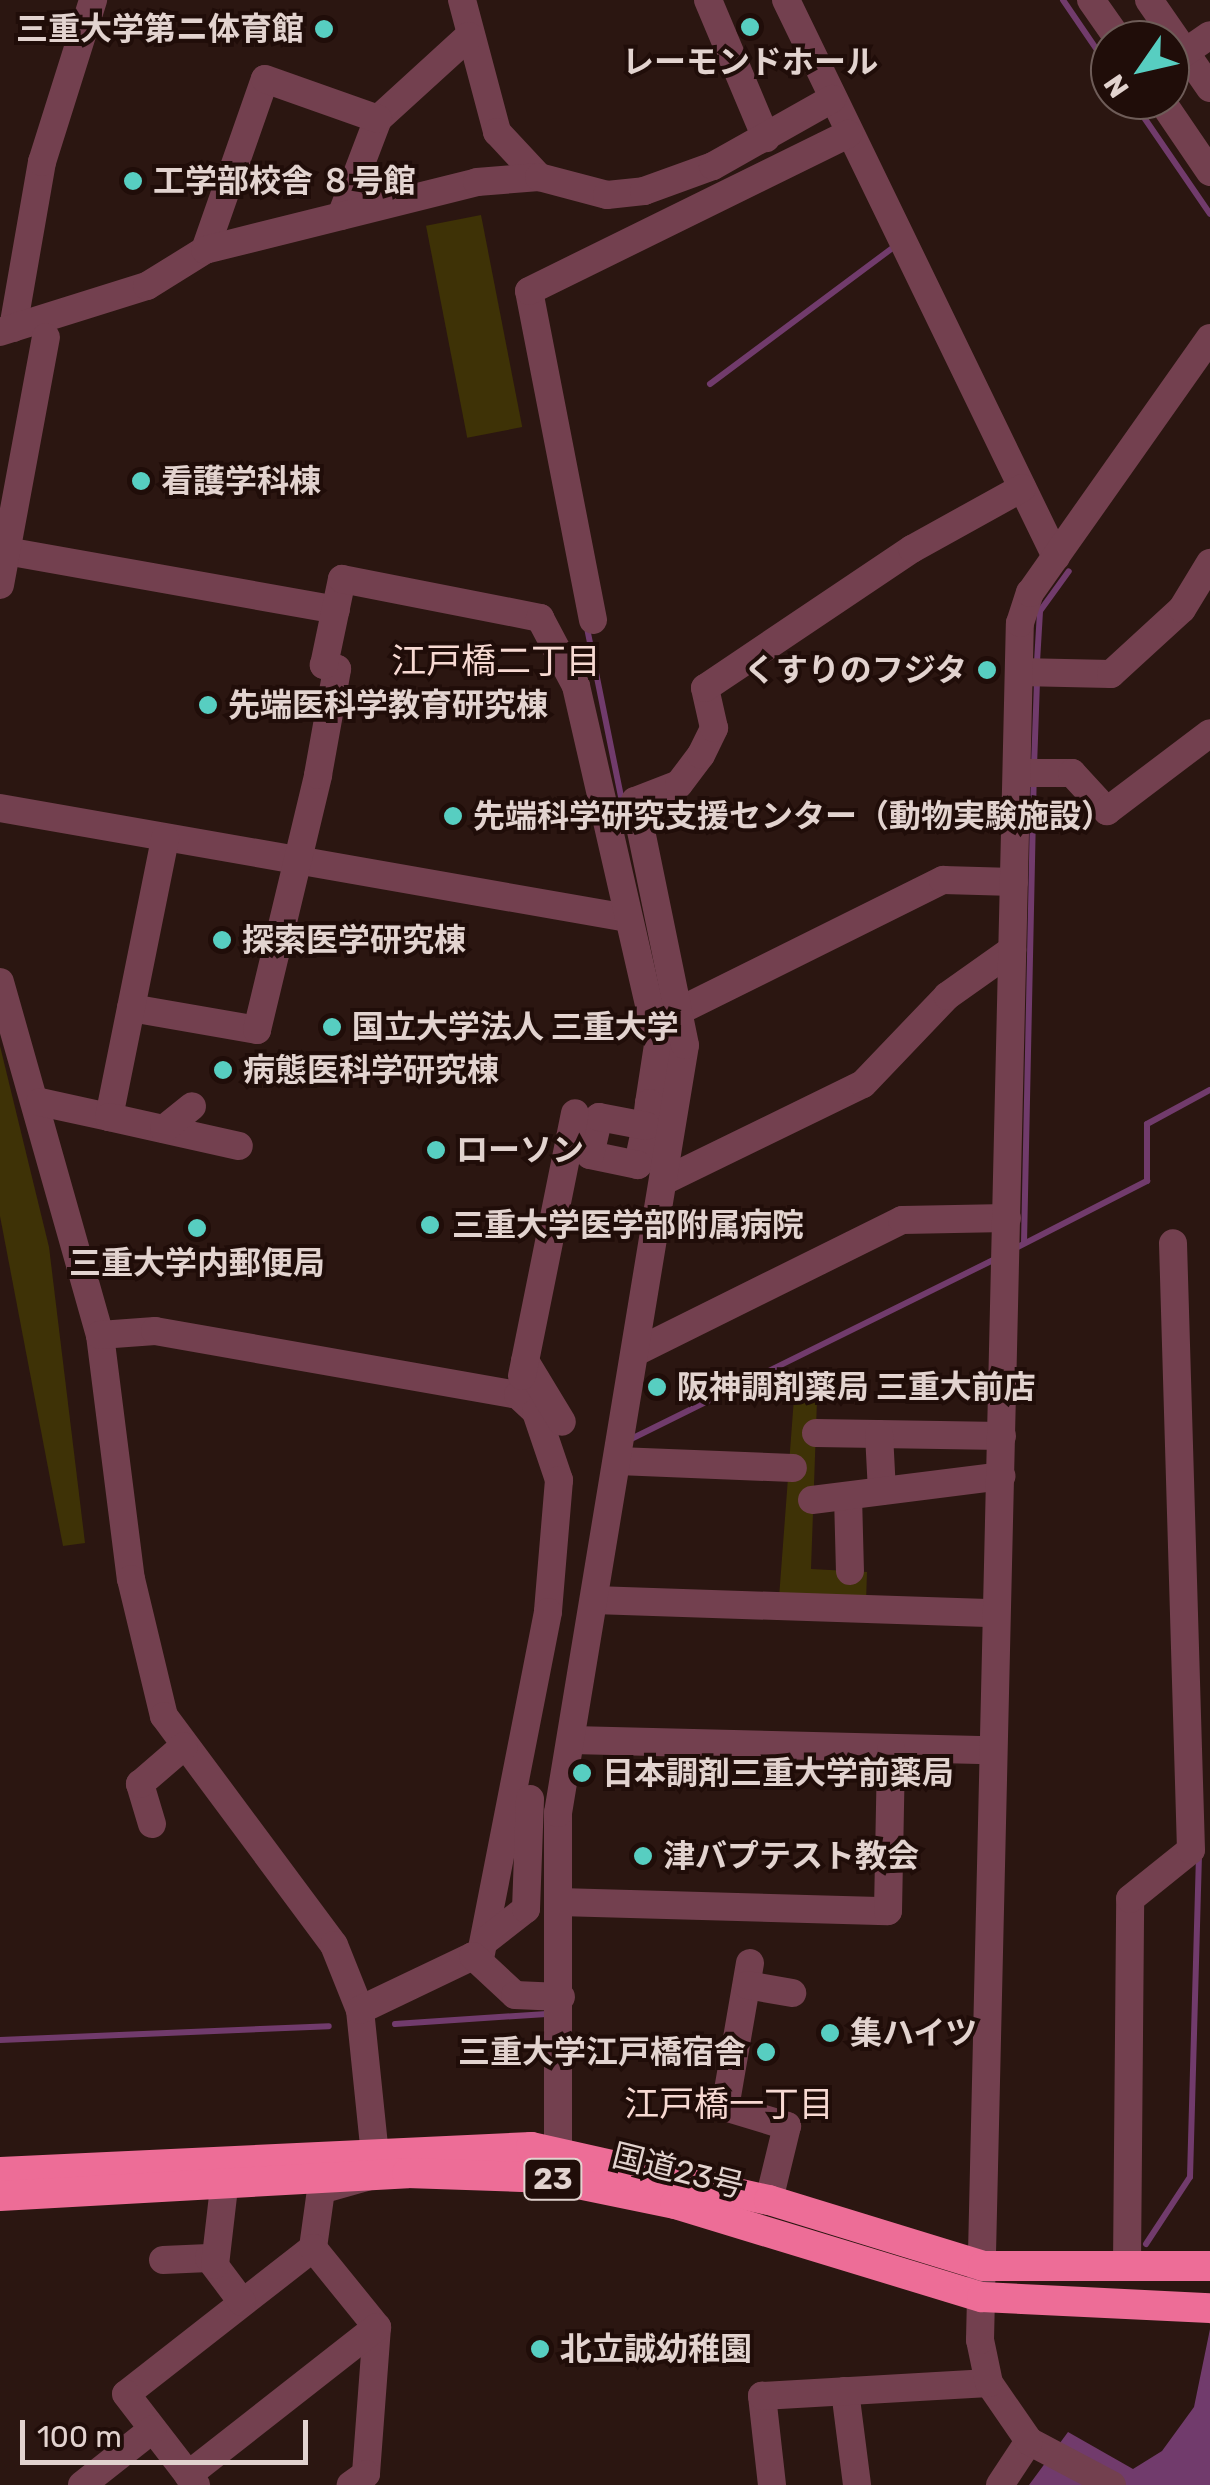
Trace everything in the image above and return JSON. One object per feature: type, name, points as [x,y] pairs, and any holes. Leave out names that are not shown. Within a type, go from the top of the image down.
[{"type":"highway","name":"国道23号","points":[[0,2172],[376,2161],[558,2151],[770,2200],[983,2282],[1089,2266],[1210,2266]]},
{"type":"highway","name":"国道23号","points":[[0,2196],[224,2186],[376,2161],[520,2176],[637,2194],[983,2282],[1091,2305],[1210,2308]]},
{"type":"street","points":[[94,0],[42,162],[7,330],[148,286],[205,250],[478,182],[538,177],[607,195],[644,190],[766,138],[825,103]]},
{"type":"street","points":[[462,0],[497,132],[538,177]]},
{"type":"street","points":[[708,0],[766,138]]},
{"type":"street","points":[[786,0],[825,103],[848,134],[1056,557]]},
{"type":"street","points":[[340,216],[378,119],[470,36]]},
{"type":"street","points":[[1190,69],[1210,88]]},
{"type":"street","points":[[205,250],[265,79],[378,119]]},
{"type":"street","points":[[1175,120],[1210,172]]},
{"type":"street","points":[[478,182],[497,132]]},
{"type":"street","points":[[594,620],[529,291],[848,134]]},
{"type":"street","points":[[0,584],[46,337]]},
{"type":"street","points":[[1112,2485],[1039,2448],[990,2383],[983,2282],[990,1750],[1001,1476],[1019,672],[1024,607],[1209,342]]},
{"type":"street","points":[[558,2151],[552,1997],[559,1902],[558,1814],[685,1045],[634,800],[678,784],[701,755],[714,728],[705,688],[912,549],[1022,488]]},
{"type":"street","points":[[6,550],[336,610]]},
{"type":"street","points":[[1019,672],[1111,674],[1202,601],[1210,563]]},
{"type":"street","points":[[131,1008],[257,1030],[337,670],[324,666],[342,580],[540,618],[576,686],[658,1045],[638,1165],[590,1155],[576,1113]]},
{"type":"street","points":[[1017,773],[1072,772],[1106,811],[1210,733]]},
{"type":"street","points":[[0,808],[165,840],[296,855],[627,918]]},
{"type":"street","points":[[109,1117],[165,840]]},
{"type":"street","points":[[679,1011],[943,880],[1014,882]]},
{"type":"street","points":[[664,1181],[863,1084],[947,996],[1012,950]]},
{"type":"street","points":[[0,982],[40,1102],[100,1334],[131,1579],[155,1690],[184,1746],[334,1946],[360,2010],[376,2161],[322,2190],[313,2248],[126,2394],[192,2480],[377,2328]]},
{"type":"street","points":[[40,1102],[239,1146]]},
{"type":"street","points":[[164,1130],[192,1106]]},
{"type":"street","points":[[576,1113],[646,1126]]},
{"type":"street","points":[[518,1396],[576,1113]]},
{"type":"street","points":[[636,1352],[902,1220],[1006,1242]]},
{"type":"street","points":[[1126,2265],[1130,1899],[1192,1850],[1173,1243]]},
{"type":"street","points":[[100,1334],[155,1331],[518,1396],[549,1434],[559,1480],[548,1612],[483,1950],[515,1995],[552,1997]]},
{"type":"street","points":[[360,2010],[483,1950],[526,1909],[527,1816],[570,1535],[569,1438],[525,1361]]},
{"type":"street","points":[[816,1433],[1002,1436]]},
{"type":"street","points":[[879,1434],[882,1491]]},
{"type":"street","points":[[618,1461],[792,1468]]},
{"type":"street","points":[[812,1500],[1001,1476]]},
{"type":"street","points":[[848,1496],[850,1572]]},
{"type":"street","points":[[594,1600],[994,1613]]},
{"type":"street","points":[[572,1740],[990,1750]]},
{"type":"street","points":[[152,1824],[140,1784],[184,1746]]},
{"type":"street","points":[[559,1902],[888,1911],[891,1749]]},
{"type":"street","points":[[770,2200],[790,2116],[725,2106],[748,1974],[792,1993]]},
{"type":"street","points":[[224,2186],[214,2265],[242,2302]]},
{"type":"street","points":[[313,2248],[377,2328],[360,2481]]},
{"type":"street","points":[[163,2260],[214,2265]]},
{"type":"street","points":[[772,2485],[762,2396],[990,2383]]},
{"type":"street","points":[[844,2391],[857,2485]]},
{"type":"street","points":[[82,2485],[154,2429]]},
{"type":"street","points":[[1000,2485],[1039,2448]]},
{"type":"shaded area","points":[[481,215],[522,427],[467,438],[426,226]]},
{"type":"shaded area","points":[[0,1046],[49,1247],[85,1543],[63,1546],[0,1216]]},
{"type":"shaded area","points":[[796,1371],[818,1372],[811,1569],[867,1572],[866,1602],[779,1598]]},
{"type":"shaded area","points":[[1210,2329],[1210,2485],[1029,2485],[1068,2432],[1133,2469],[1162,2451],[1194,2407]]},
{"type":"waterway","points":[[1063,0],[1090,40]]},
{"type":"waterway","points":[[1146,120],[1210,214]]},
{"type":"waterway","points":[[710,384],[894,247]]},
{"type":"waterway","points":[[1037,662],[1040,611],[1069,571]]},
{"type":"waterway","points":[[587,628],[623,807]]},
{"type":"waterway","points":[[1034,767],[1037,680]]},
{"type":"waterway","points":[[1024,1243],[1034,780]]},
{"type":"waterway","points":[[1012,1250],[1147,1181],[1147,1124],[1210,1090]]},
{"type":"waterway","points":[[631,1439],[997,1258]]},
{"type":"waterway","points":[[1146,2244],[1190,2177],[1199,1853]]},
{"type":"waterway","points":[[395,2024],[547,2014]]},
{"type":"waterway","points":[[0,2040],[329,2026]]},
{"type":"place","name":"レーモンドホール","points":[[750,27]]},
{"type":"place","name":"三重大学第ニ体育館","points":[[324,29]]},
{"type":"place","name":"工学部校舎 ８号館","points":[[133,181]]},
{"type":"place","name":"看護学科棟","points":[[141,481]]},
{"type":"place","name":"くすりのフジタ","points":[[987,670]]},
{"type":"place","name":"先端医科学教育研究棟","points":[[208,705]]},
{"type":"place","name":"先端科学研究支援センター（動物実験施設）","points":[[453,816]]},
{"type":"place","name":"探索医学研究棟","points":[[222,940]]},
{"type":"place","name":"国立大学法人 三重大学","points":[[332,1027]]},
{"type":"place","name":"病態医科学研究棟","points":[[223,1070]]},
{"type":"place","name":"ローソン","points":[[436,1150]]},
{"type":"place","name":"三重大学医学部附属病院","points":[[430,1225]]},
{"type":"place","name":"三重大学内郵便局","points":[[197,1228]]},
{"type":"place","name":"阪神調剤薬局 三重大前店","points":[[657,1387]]},
{"type":"place","name":"日本調剤三重大学前薬局","points":[[582,1773]]},
{"type":"place","name":"津バプテスト教会","points":[[643,1856]]},
{"type":"place","name":"集ハイツ","points":[[830,2033]]},
{"type":"place","name":"三重大学江戸橋宿舎","points":[[766,2052]]},
{"type":"place","name":"北立誠幼稚園","points":[[540,2349]]},
{"type":"district","name":"江戸橋二丁目","points":[[496,661]]},
{"type":"district","name":"江戸橋一丁目","points":[[729,2104]]}]
